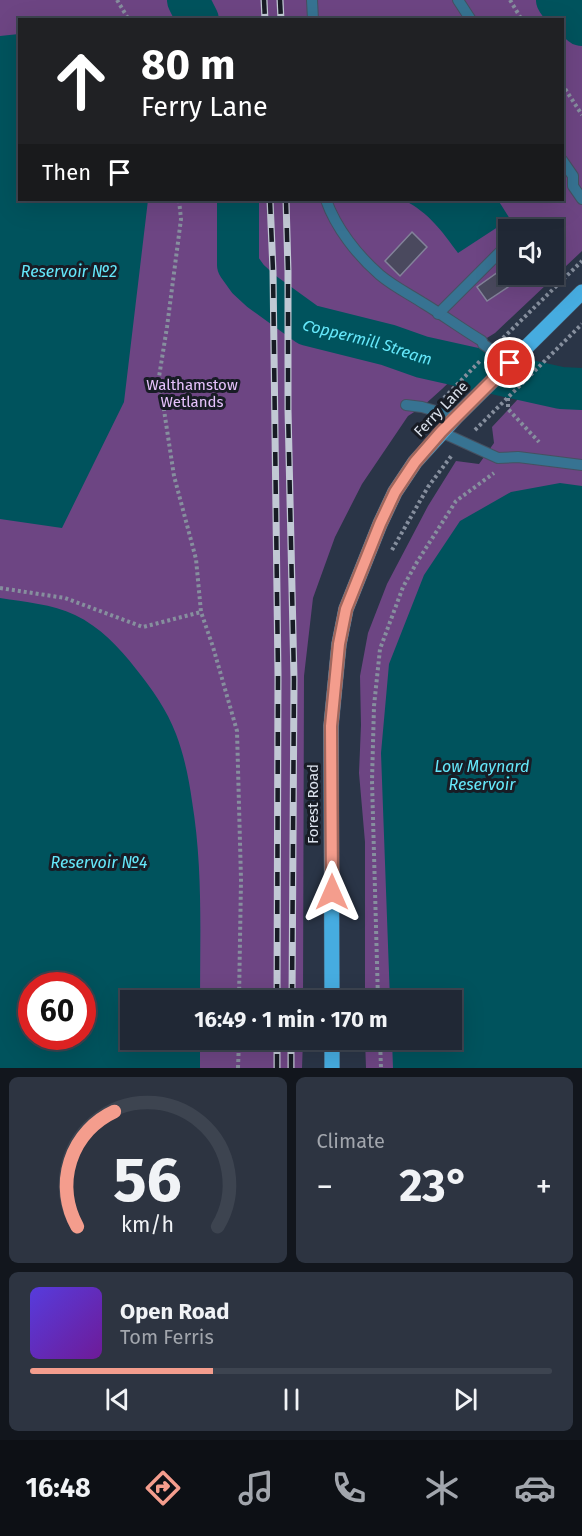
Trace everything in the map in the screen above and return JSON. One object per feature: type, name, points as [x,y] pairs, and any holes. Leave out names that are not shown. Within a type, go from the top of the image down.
[{"type":"main road","name":"Ferry Lane","points":[[346,609],[367,553],[395,492],[415,462],[441,432],[582,292]]},
{"type":"main road","name":"Forest Road","points":[[332,990],[331,726],[339,644],[346,609]]},
{"type":"main road","points":[[332,1050],[332,1068]]},
{"type":"lane","points":[[312,0],[313,18]]},
{"type":"lane","points":[[458,0],[470,18]]},
{"type":"lane","points":[[564,162],[577,177],[573,186],[582,199]]},
{"type":"lane","points":[[326,201],[341,230],[359,254],[381,276],[482,341],[510,363]]},
{"type":"lane","points":[[438,314],[498,253]]},
{"type":"lane","points":[[406,405],[428,408],[456,417]]},
{"type":"lane","points":[[441,432],[498,458],[518,457],[582,465]]},
{"type":"path","points":[[117,0],[128,18]]},
{"type":"path","points":[[510,0],[521,18]]},
{"type":"path","points":[[564,87],[582,115]]},
{"type":"path","points":[[179,201],[181,219],[159,377],[174,476],[196,559],[201,612],[237,731],[241,880],[239,990]]},
{"type":"path","points":[[509,332],[582,261]]},
{"type":"path","points":[[557,462],[508,409],[507,397],[582,324]]},
{"type":"path","name":"Ferry Lane","points":[[451,391],[478,363]]},
{"type":"path","points":[[378,990],[372,782],[374,706],[380,649],[412,569],[456,501],[518,457]]},
{"type":"path","points":[[389,556],[428,487],[448,459]]},
{"type":"path","points":[[0,588],[65,598],[143,627],[201,612]]},
{"type":"path","points":[[238,1068],[239,1050]]},
{"type":"path","points":[[380,1050],[381,1068]]},
{"type":"green space","name":"Walthamstow Wetlands","points":[[0,0],[582,0],[582,251],[564,268],[564,219],[498,219],[498,285],[546,285],[495,333],[482,341],[473,359],[442,389],[408,416],[362,484],[335,537],[313,598],[304,676],[303,990],[120,990],[120,1050],[303,1050],[302,1068],[0,1068]]},
{"type":"green space","name":"Low Maynard Reservoir","points":[[551,372],[582,374],[582,1068],[366,1068],[365,1050],[462,1050],[462,990],[365,990],[365,842],[359,773],[360,676],[368,633],[387,584],[428,506],[456,461],[479,464],[494,443],[492,427],[532,384]]},
{"type":"water","name":"Reservoir №2","points":[[18,34],[18,201],[148,201],[124,402],[62,528],[0,519],[0,36]]},
{"type":"water","points":[[406,201],[499,201],[510,219],[498,219],[498,227],[458,253],[428,217]]},
{"type":"water","points":[[551,372],[582,374],[582,406],[543,400]]},
{"type":"water","name":"Low Maynard Reservoir","points":[[560,483],[582,486],[582,1068],[393,1068],[392,1050],[462,1050],[462,990],[390,990],[381,753],[389,664],[424,575],[460,521],[511,492]]},
{"type":"water","name":"Reservoir №4","points":[[0,598],[57,608],[75,615],[101,632],[130,661],[159,700],[176,734],[184,759],[196,826],[200,990],[120,990],[120,1050],[200,1050],[200,1068],[0,1068]]},
{"type":"building","points":[[412,232],[427,247],[400,276],[385,261]]},
{"type":"building","points":[[498,272],[498,285],[508,285],[487,301],[477,287]]},
{"type":"waterway","name":"Coppermill Stream","points":[[188,0],[197,18]]},
{"type":"waterway","points":[[557,0],[564,10],[582,25]]},
{"type":"waterway","name":"Coppermill Stream","points":[[238,201],[238,265],[261,291],[308,325],[388,345],[422,357],[561,388],[582,389]]},
{"type":"railway","points":[[264,0],[265,18]]},
{"type":"railway","points":[[280,0],[281,18]]},
{"type":"railway","points":[[270,201],[278,675],[277,990]]},
{"type":"railway","points":[[286,201],[294,679],[292,990]]},
{"type":"railway","points":[[277,1050],[277,1068]]},
{"type":"railway","points":[[291,1050],[291,1068]]},
{"type":"route","points":[[332,892],[331,726],[339,644],[346,609],[367,553],[395,492],[415,462],[441,432],[510,363]]}]
